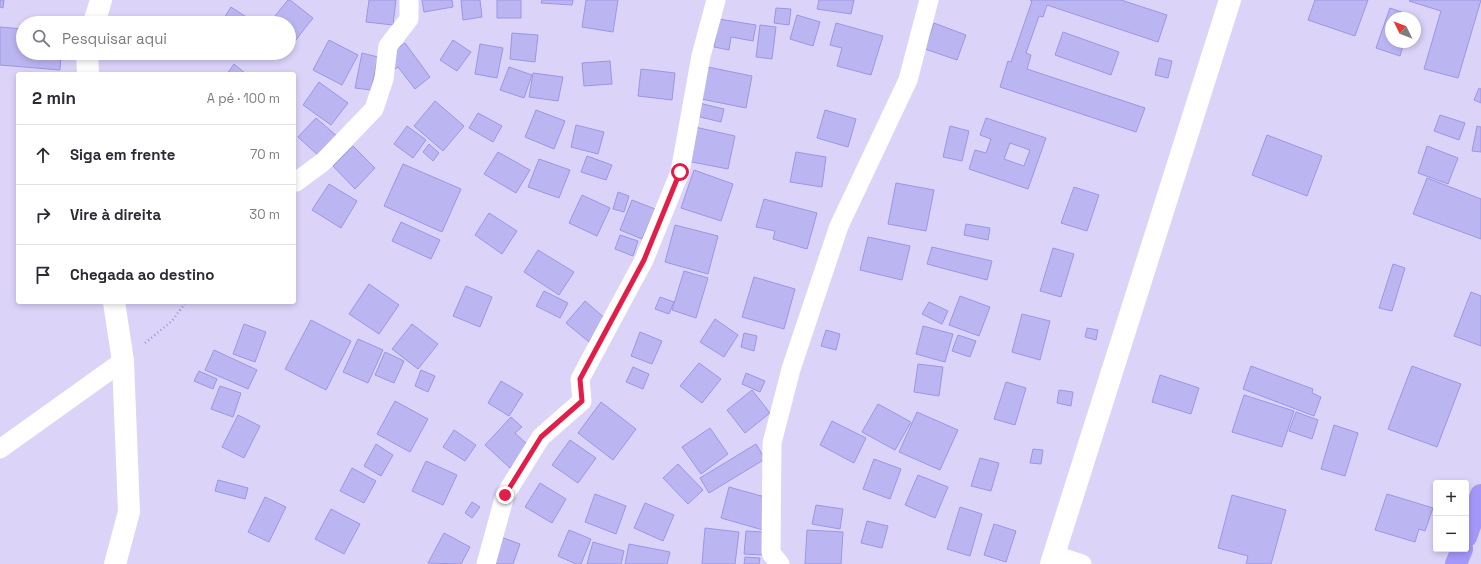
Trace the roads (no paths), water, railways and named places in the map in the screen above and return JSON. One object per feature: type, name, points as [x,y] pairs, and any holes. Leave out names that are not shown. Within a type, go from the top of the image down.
[{"type":"highway","points":[[1469,529],[1481,495]]},
{"type":"highway","points":[[1456,564],[1461,552]]},
{"type":"street","points":[[96,16],[100,0]]},
{"type":"street","points":[[296,182],[323,162],[374,109],[384,79],[388,46],[409,18],[409,0]]},
{"type":"street","points":[[486,564],[505,495],[541,437],[582,401],[580,379],[647,253],[680,172],[701,56],[716,0]]},
{"type":"street","points":[[780,564],[771,553],[772,443],[791,369],[839,226],[908,80],[929,0]]},
{"type":"street","points":[[1082,564],[1053,560],[1230,0]]},
{"type":"street","points":[[87,60],[88,72]]},
{"type":"street","points":[[114,304],[123,360],[129,512],[115,564]]},
{"type":"street","points":[[0,449],[123,360]]}]
